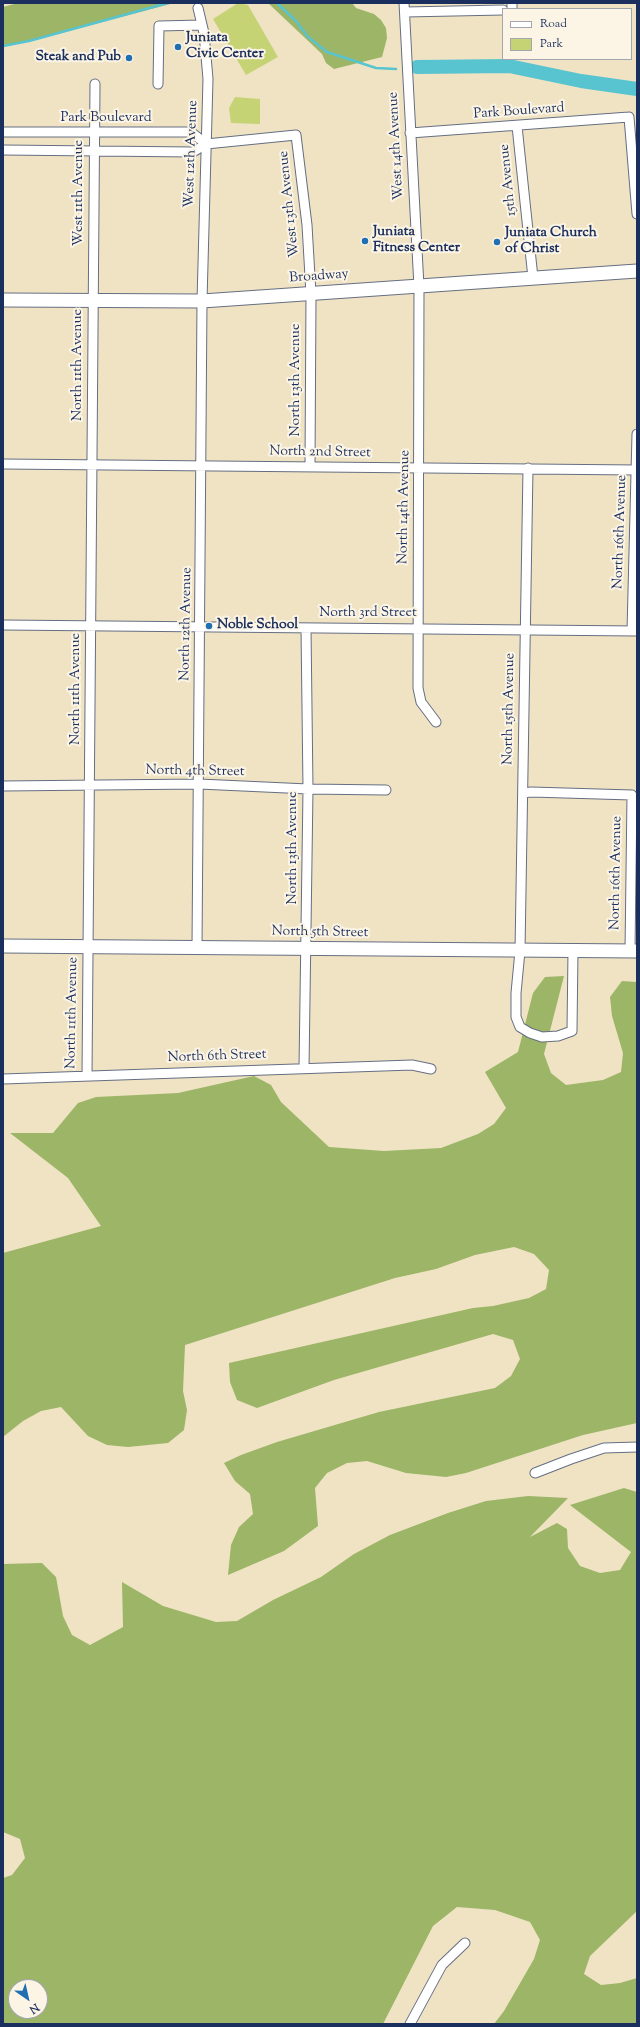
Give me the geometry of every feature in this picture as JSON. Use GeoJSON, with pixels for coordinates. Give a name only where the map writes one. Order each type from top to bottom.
{"type":"FeatureCollection","features":[{"type":"Feature","properties":{"kind":"street","name":"West 12th Avenue"},"geometry":{"type":"LineString","coordinates":[[198,8],[208,60],[202,301]]}},
{"type":"Feature","properties":{"kind":"street"},"geometry":{"type":"LineString","coordinates":[[404,8],[502,10]]}},
{"type":"Feature","properties":{"kind":"street","name":"West 14th Avenue"},"geometry":{"type":"LineString","coordinates":[[404,8],[419,287]]}},
{"type":"Feature","properties":{"kind":"street"},"geometry":{"type":"LineString","coordinates":[[158,84],[159,26],[202,25]]}},
{"type":"Feature","properties":{"kind":"street","name":"West 11th Avenue"},"geometry":{"type":"LineString","coordinates":[[93,301],[95,84]]}},
{"type":"Feature","properties":{"kind":"street"},"geometry":{"type":"LineString","coordinates":[[629,117],[637,123]]}},
{"type":"Feature","properties":{"kind":"street"},"geometry":{"type":"LineString","coordinates":[[629,117],[637,214]]}},
{"type":"Feature","properties":{"kind":"street","name":"Park Boulevard"},"geometry":{"type":"LineString","coordinates":[[410,133],[629,117]]}},
{"type":"Feature","properties":{"kind":"street","name":"15th Avenue"},"geometry":{"type":"LineString","coordinates":[[517,126],[533,278]]}},
{"type":"Feature","properties":{"kind":"street","name":"Park Boulevard"},"geometry":{"type":"LineString","coordinates":[[3,132],[191,132],[206,144]]}},
{"type":"Feature","properties":{"kind":"street","name":"West 13th Avenue"},"geometry":{"type":"LineString","coordinates":[[206,144],[296,135],[307,225],[311,294]]}},
{"type":"Feature","properties":{"kind":"street"},"geometry":{"type":"LineString","coordinates":[[3,150],[192,152],[206,144]]}},
{"type":"Feature","properties":{"kind":"street","name":"Broadway"},"geometry":{"type":"LineString","coordinates":[[3,300],[202,301],[637,271]]}},
{"type":"Feature","properties":{"kind":"street","name":"North 14th Avenue"},"geometry":{"type":"LineString","coordinates":[[419,287],[420,468],[417,628],[418,688],[421,702],[436,722]]}},
{"type":"Feature","properties":{"kind":"street","name":"North 13th Avenue"},"geometry":{"type":"LineString","coordinates":[[310,466],[311,294]]}},
{"type":"Feature","properties":{"kind":"street","name":"North 11th Avenue"},"geometry":{"type":"LineString","coordinates":[[87,1076],[93,465],[93,301]]}},
{"type":"Feature","properties":{"kind":"street","name":"North 12th Avenue"},"geometry":{"type":"LineString","coordinates":[[197,947],[201,627],[202,301]]}},
{"type":"Feature","properties":{"kind":"street","name":"North 16th Avenue"},"geometry":{"type":"LineString","coordinates":[[635,631],[637,434]]}},
{"type":"Feature","properties":{"kind":"street","name":"North 2nd Street"},"geometry":{"type":"LineString","coordinates":[[3,464],[637,470]]}},
{"type":"Feature","properties":{"kind":"street","name":"North 15th Avenue"},"geometry":{"type":"LineString","coordinates":[[528,468],[520,951],[516,993],[516,1016],[520,1027],[530,1033],[542,1037],[558,1036],[572,1031],[574,951]]}},
{"type":"Feature","properties":{"kind":"street","name":"North 3rd Street"},"geometry":{"type":"LineString","coordinates":[[3,625],[635,631]]}},
{"type":"Feature","properties":{"kind":"street","name":"North 13th Avenue"},"geometry":{"type":"LineString","coordinates":[[304,1068],[307,949],[308,790],[306,628]]}},
{"type":"Feature","properties":{"kind":"street","name":"North 4th Street"},"geometry":{"type":"LineString","coordinates":[[3,786],[199,784],[308,790],[386,790]]}},
{"type":"Feature","properties":{"kind":"street","name":"North 16th Avenue"},"geometry":{"type":"LineString","coordinates":[[523,794],[531,792],[632,795],[633,951]]}},
{"type":"Feature","properties":{"kind":"street","name":"North 5th Street"},"geometry":{"type":"LineString","coordinates":[[3,946],[633,951]]}},
{"type":"Feature","properties":{"kind":"street","name":"North 6th Street"},"geometry":{"type":"LineString","coordinates":[[3,1079],[412,1065],[431,1069]]}},
{"type":"Feature","properties":{"kind":"street"},"geometry":{"type":"LineString","coordinates":[[535,1474],[571,1459],[604,1448],[637,1447]]}},
{"type":"Feature","properties":{"kind":"street"},"geometry":{"type":"LineString","coordinates":[[410,2024],[442,1965],[464,1943]]}},
{"type":"Feature","properties":{"kind":"green space"},"geometry":{"type":"Polygon","coordinates":[[[18,3],[174,3],[3,47],[3,7],[18,3]]]}},
{"type":"Feature","properties":{"kind":"green space"},"geometry":{"type":"Polygon","coordinates":[[[238,3],[248,5],[278,57],[246,75],[213,19],[238,3]]]}},
{"type":"Feature","properties":{"kind":"green space"},"geometry":{"type":"Polygon","coordinates":[[[268,3],[352,3],[356,8],[374,14],[381,20],[386,28],[387,38],[382,57],[334,69],[326,63],[322,54],[268,3]]]}},
{"type":"Feature","properties":{"kind":"green space"},"geometry":{"type":"Polygon","coordinates":[[[235,97],[260,99],[260,124],[231,123],[229,108],[235,97]]]}},
{"type":"Feature","properties":{"kind":"green space"},"geometry":{"type":"Polygon","coordinates":[[[564,976],[544,1054],[551,1073],[566,1085],[603,1080],[621,1072],[623,1053],[612,1016],[610,997],[622,981],[637,982],[637,1423],[583,1435],[466,1473],[446,1477],[406,1473],[367,1461],[347,1463],[327,1473],[315,1488],[318,1526],[284,1551],[228,1575],[231,1545],[239,1527],[253,1514],[250,1494],[235,1481],[224,1463],[277,1442],[379,1412],[495,1388],[511,1376],[520,1359],[513,1340],[493,1334],[334,1380],[257,1408],[237,1400],[230,1382],[229,1363],[473,1308],[493,1306],[529,1298],[546,1289],[549,1270],[534,1254],[514,1247],[475,1255],[436,1269],[395,1278],[185,1345],[183,1391],[187,1410],[184,1430],[168,1443],[128,1447],[107,1445],[88,1436],[61,1407],[41,1411],[23,1421],[3,1437],[3,1253],[101,1226],[68,1178],[10,1133],[53,1133],[78,1103],[96,1097],[178,1093],[254,1076],[271,1085],[281,1102],[329,1147],[384,1151],[441,1148],[478,1134],[494,1124],[506,1108],[485,1072],[518,1052],[533,993],[545,977],[564,976]]]}},
{"type":"Feature","properties":{"kind":"green space"},"geometry":{"type":"Polygon","coordinates":[[[624,1488],[637,1492],[637,1911],[590,1956],[584,1974],[601,1985],[620,1983],[637,1978],[637,2024],[494,2024],[504,2011],[534,1959],[540,1940],[530,1922],[495,1910],[457,1907],[433,1926],[383,2024],[3,2024],[3,1878],[12,1875],[25,1858],[20,1839],[3,1832],[3,1564],[42,1563],[56,1577],[63,1616],[72,1635],[90,1645],[123,1627],[122,1582],[163,1606],[216,1622],[237,1621],[273,1600],[321,1577],[354,1554],[390,1535],[448,1513],[486,1501],[528,1496],[568,1498],[530,1537],[557,1523],[567,1529],[568,1548],[580,1566],[600,1573],[620,1570],[631,1552],[570,1505],[624,1488]]]}},
{"type":"Feature","properties":{"kind":"waterway"},"geometry":{"type":"LineString","coordinates":[[3,46],[29,41],[168,3]]}},
{"type":"Feature","properties":{"kind":"waterway"},"geometry":{"type":"LineString","coordinates":[[277,3],[296,21],[308,37],[327,52],[376,68],[396,69]]}},
{"type":"Feature","properties":{"kind":"waterway"},"geometry":{"type":"LineString","coordinates":[[417,67],[509,66],[581,81],[637,89]]}},
{"type":"Feature","properties":{"kind":"place","name":"Juniata Civic Center"},"geometry":{"type":"Point","coordinates":[178,47]}},
{"type":"Feature","properties":{"kind":"place","name":"Steak and Pub"},"geometry":{"type":"Point","coordinates":[129,58]}},
{"type":"Feature","properties":{"kind":"place","name":"Juniata Fitness Center"},"geometry":{"type":"Point","coordinates":[365,241]}},
{"type":"Feature","properties":{"kind":"place","name":"Juniata Church of Christ"},"geometry":{"type":"Point","coordinates":[497,242]}},
{"type":"Feature","properties":{"kind":"place","name":"Noble School"},"geometry":{"type":"Point","coordinates":[209,626]}}]}
